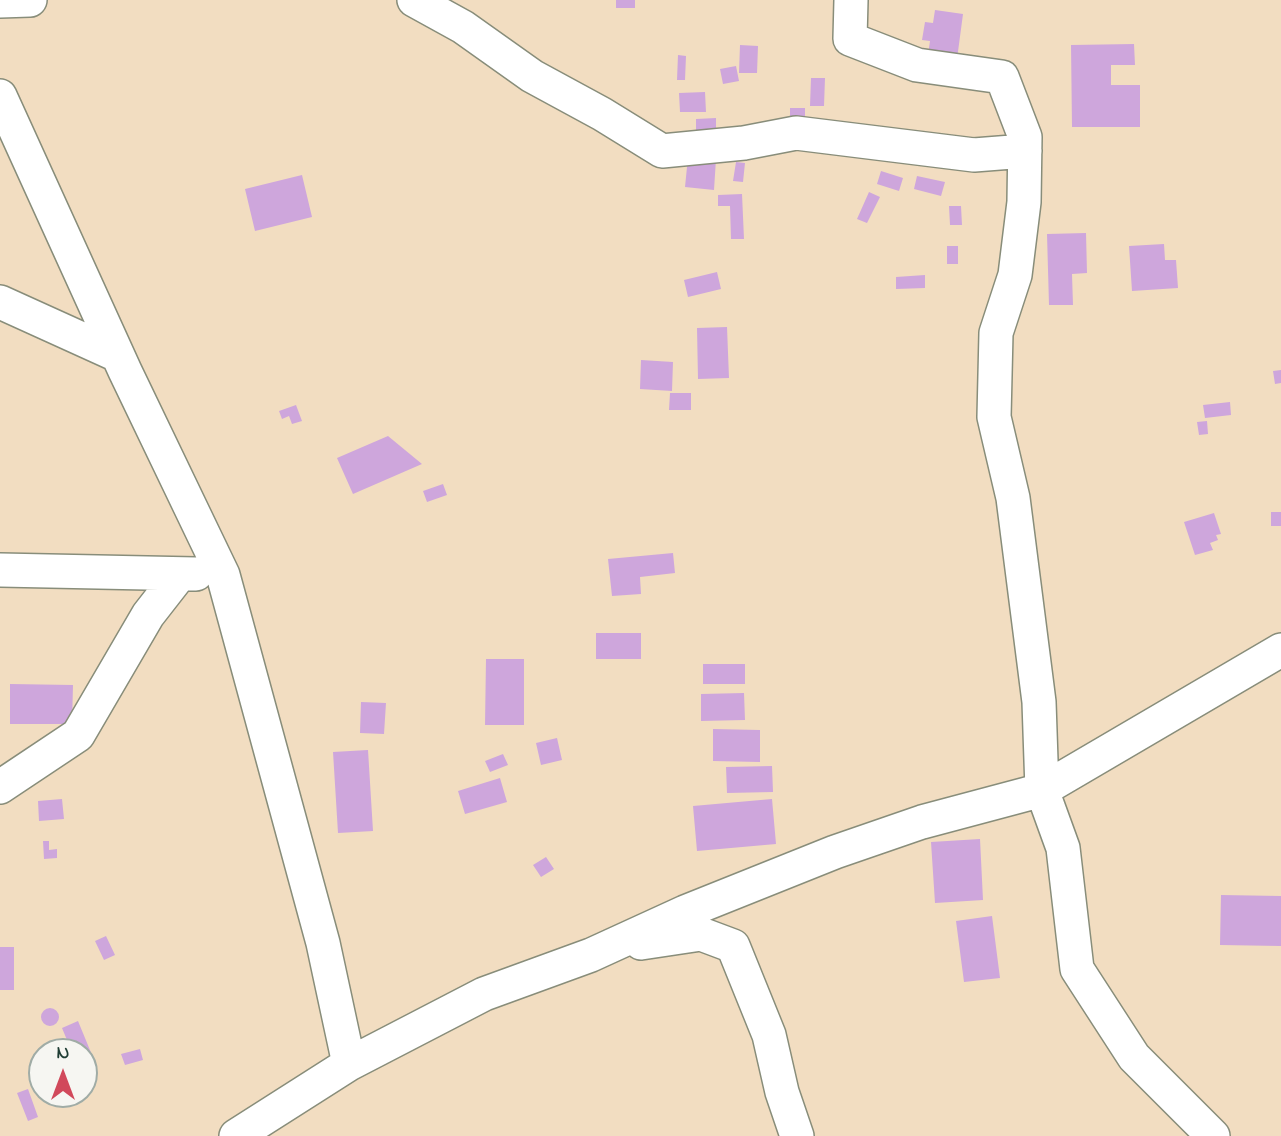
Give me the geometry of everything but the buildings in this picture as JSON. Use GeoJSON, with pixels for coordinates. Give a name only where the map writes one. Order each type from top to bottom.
{"type":"FeatureCollection","features":[{"type":"Feature","properties":{"kind":"street"},"geometry":{"type":"LineString","coordinates":[[0,1],[30,0]]}},
{"type":"Feature","properties":{"kind":"street"},"geometry":{"type":"LineString","coordinates":[[414,0],[463,27],[532,76],[662,151],[744,143],[796,133],[974,155],[1025,151]]}},
{"type":"Feature","properties":{"kind":"street"},"geometry":{"type":"LineString","coordinates":[[851,0],[850,39],[917,65],[1002,77],[1025,137],[1024,202],[1015,275],[996,333],[994,417],[1013,498],[1039,702],[1042,790],[1063,848],[1077,969],[1134,1057],[1213,1136]]}},
{"type":"Feature","properties":{"kind":"street"},"geometry":{"type":"LineString","coordinates":[[0,96],[117,355],[223,575],[323,943],[349,1064]]}},
{"type":"Feature","properties":{"kind":"street"},"geometry":{"type":"LineString","coordinates":[[0,302],[117,355]]}},
{"type":"Feature","properties":{"kind":"street"},"geometry":{"type":"LineString","coordinates":[[0,570],[223,575]]}},
{"type":"Feature","properties":{"kind":"street"},"geometry":{"type":"LineString","coordinates":[[0,787],[78,735],[148,615],[180,574]]}},
{"type":"Feature","properties":{"kind":"street"},"geometry":{"type":"LineString","coordinates":[[236,1136],[349,1064],[484,994],[609,946],[685,912],[835,852],[922,822],[1042,790],[1281,650]]}},
{"type":"Feature","properties":{"kind":"street"},"geometry":{"type":"LineString","coordinates":[[609,946],[701,934],[733,946],[769,1034],[782,1092],[797,1136]]}}]}
